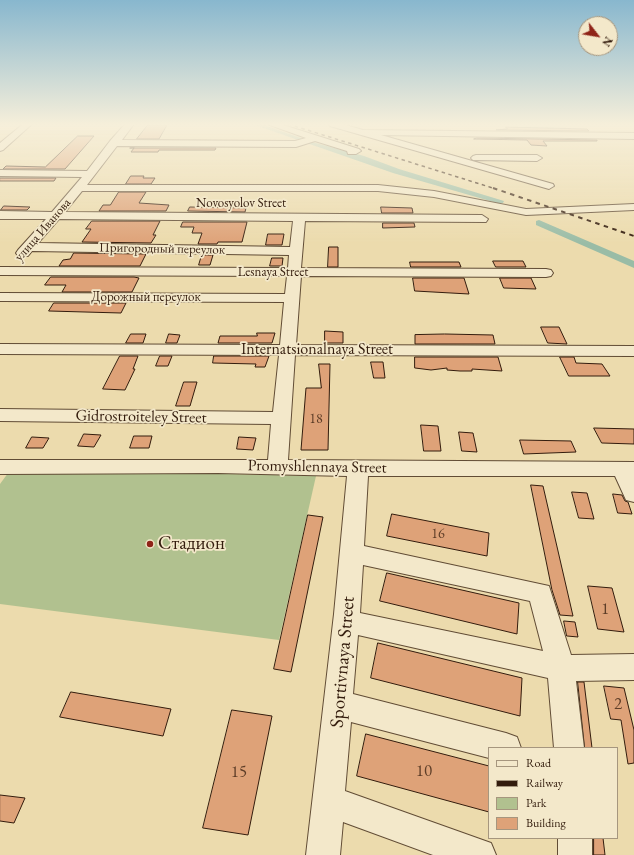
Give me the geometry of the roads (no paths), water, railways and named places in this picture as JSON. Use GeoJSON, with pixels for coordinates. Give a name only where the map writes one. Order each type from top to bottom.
{"type":"FeatureCollection","features":[{"type":"Feature","properties":{"kind":"street","name":"улица Иванова"},"geometry":{"type":"LineString","coordinates":[[2,274],[28,248],[97,164]]}},
{"type":"Feature","properties":{"kind":"street"},"geometry":{"type":"LineString","coordinates":[[476,164],[549,186]]}},
{"type":"Feature","properties":{"kind":"street"},"geometry":{"type":"LineString","coordinates":[[0,173],[90,174]]}},
{"type":"Feature","properties":{"kind":"street"},"geometry":{"type":"LineString","coordinates":[[77,190],[419,192],[526,212],[634,207]]}},
{"type":"Feature","properties":{"kind":"street","name":"Novosyolov Street"},"geometry":{"type":"LineString","coordinates":[[0,215],[482,219]]}},
{"type":"Feature","properties":{"kind":"street"},"geometry":{"type":"LineString","coordinates":[[277,467],[299,217]]}},
{"type":"Feature","properties":{"kind":"street","name":"Пригородный переулок"},"geometry":{"type":"LineString","coordinates":[[28,248],[296,251]]}},
{"type":"Feature","properties":{"kind":"street","name":"Lesnaya Street"},"geometry":{"type":"LineString","coordinates":[[2,274],[294,272],[546,273]]}},
{"type":"Feature","properties":{"kind":"street","name":"Дорожный переулок"},"geometry":{"type":"LineString","coordinates":[[0,297],[292,298]]}},
{"type":"Feature","properties":{"kind":"street","name":"Internatsionalnaya Street"},"geometry":{"type":"LineString","coordinates":[[0,349],[634,351]]}},
{"type":"Feature","properties":{"kind":"street","name":"Gidrostroiteley Street"},"geometry":{"type":"LineString","coordinates":[[0,415],[281,418]]}},
{"type":"Feature","properties":{"kind":"street","name":"Promyshlennaya Street"},"geometry":{"type":"LineString","coordinates":[[0,467],[628,469]]}},
{"type":"Feature","properties":{"kind":"street","name":"Sportivnaya Street"},"geometry":{"type":"LineString","coordinates":[[323,855],[340,705],[353,553],[358,469]]}},
{"type":"Feature","properties":{"kind":"street"},"geometry":{"type":"LineString","coordinates":[[628,469],[634,494]]}},
{"type":"Feature","properties":{"kind":"street"},"geometry":{"type":"LineString","coordinates":[[353,553],[540,593],[562,668],[569,747]]}},
{"type":"Feature","properties":{"kind":"street"},"geometry":{"type":"LineString","coordinates":[[346,621],[562,668],[634,667]]}},
{"type":"Feature","properties":{"kind":"street"},"geometry":{"type":"LineString","coordinates":[[340,705],[502,747]]}},
{"type":"Feature","properties":{"kind":"street"},"geometry":{"type":"LineString","coordinates":[[328,801],[479,855]]}},
{"type":"Feature","properties":{"kind":"street"},"geometry":{"type":"LineString","coordinates":[[575,839],[576,855]]}},
{"type":"Feature","properties":{"kind":"waterway"},"geometry":{"type":"LineString","coordinates":[[377,164],[396,171],[500,201]]}},
{"type":"Feature","properties":{"kind":"waterway"},"geometry":{"type":"LineString","coordinates":[[539,223],[634,265]]}},
{"type":"Feature","properties":{"kind":"railway"},"geometry":{"type":"LineString","coordinates":[[416,164],[495,189]]}},
{"type":"Feature","properties":{"kind":"railway"},"geometry":{"type":"LineString","coordinates":[[495,189],[634,236]]}},
{"type":"Feature","properties":{"kind":"place","name":"Стадион"},"geometry":{"type":"Point","coordinates":[150,544]}}]}
